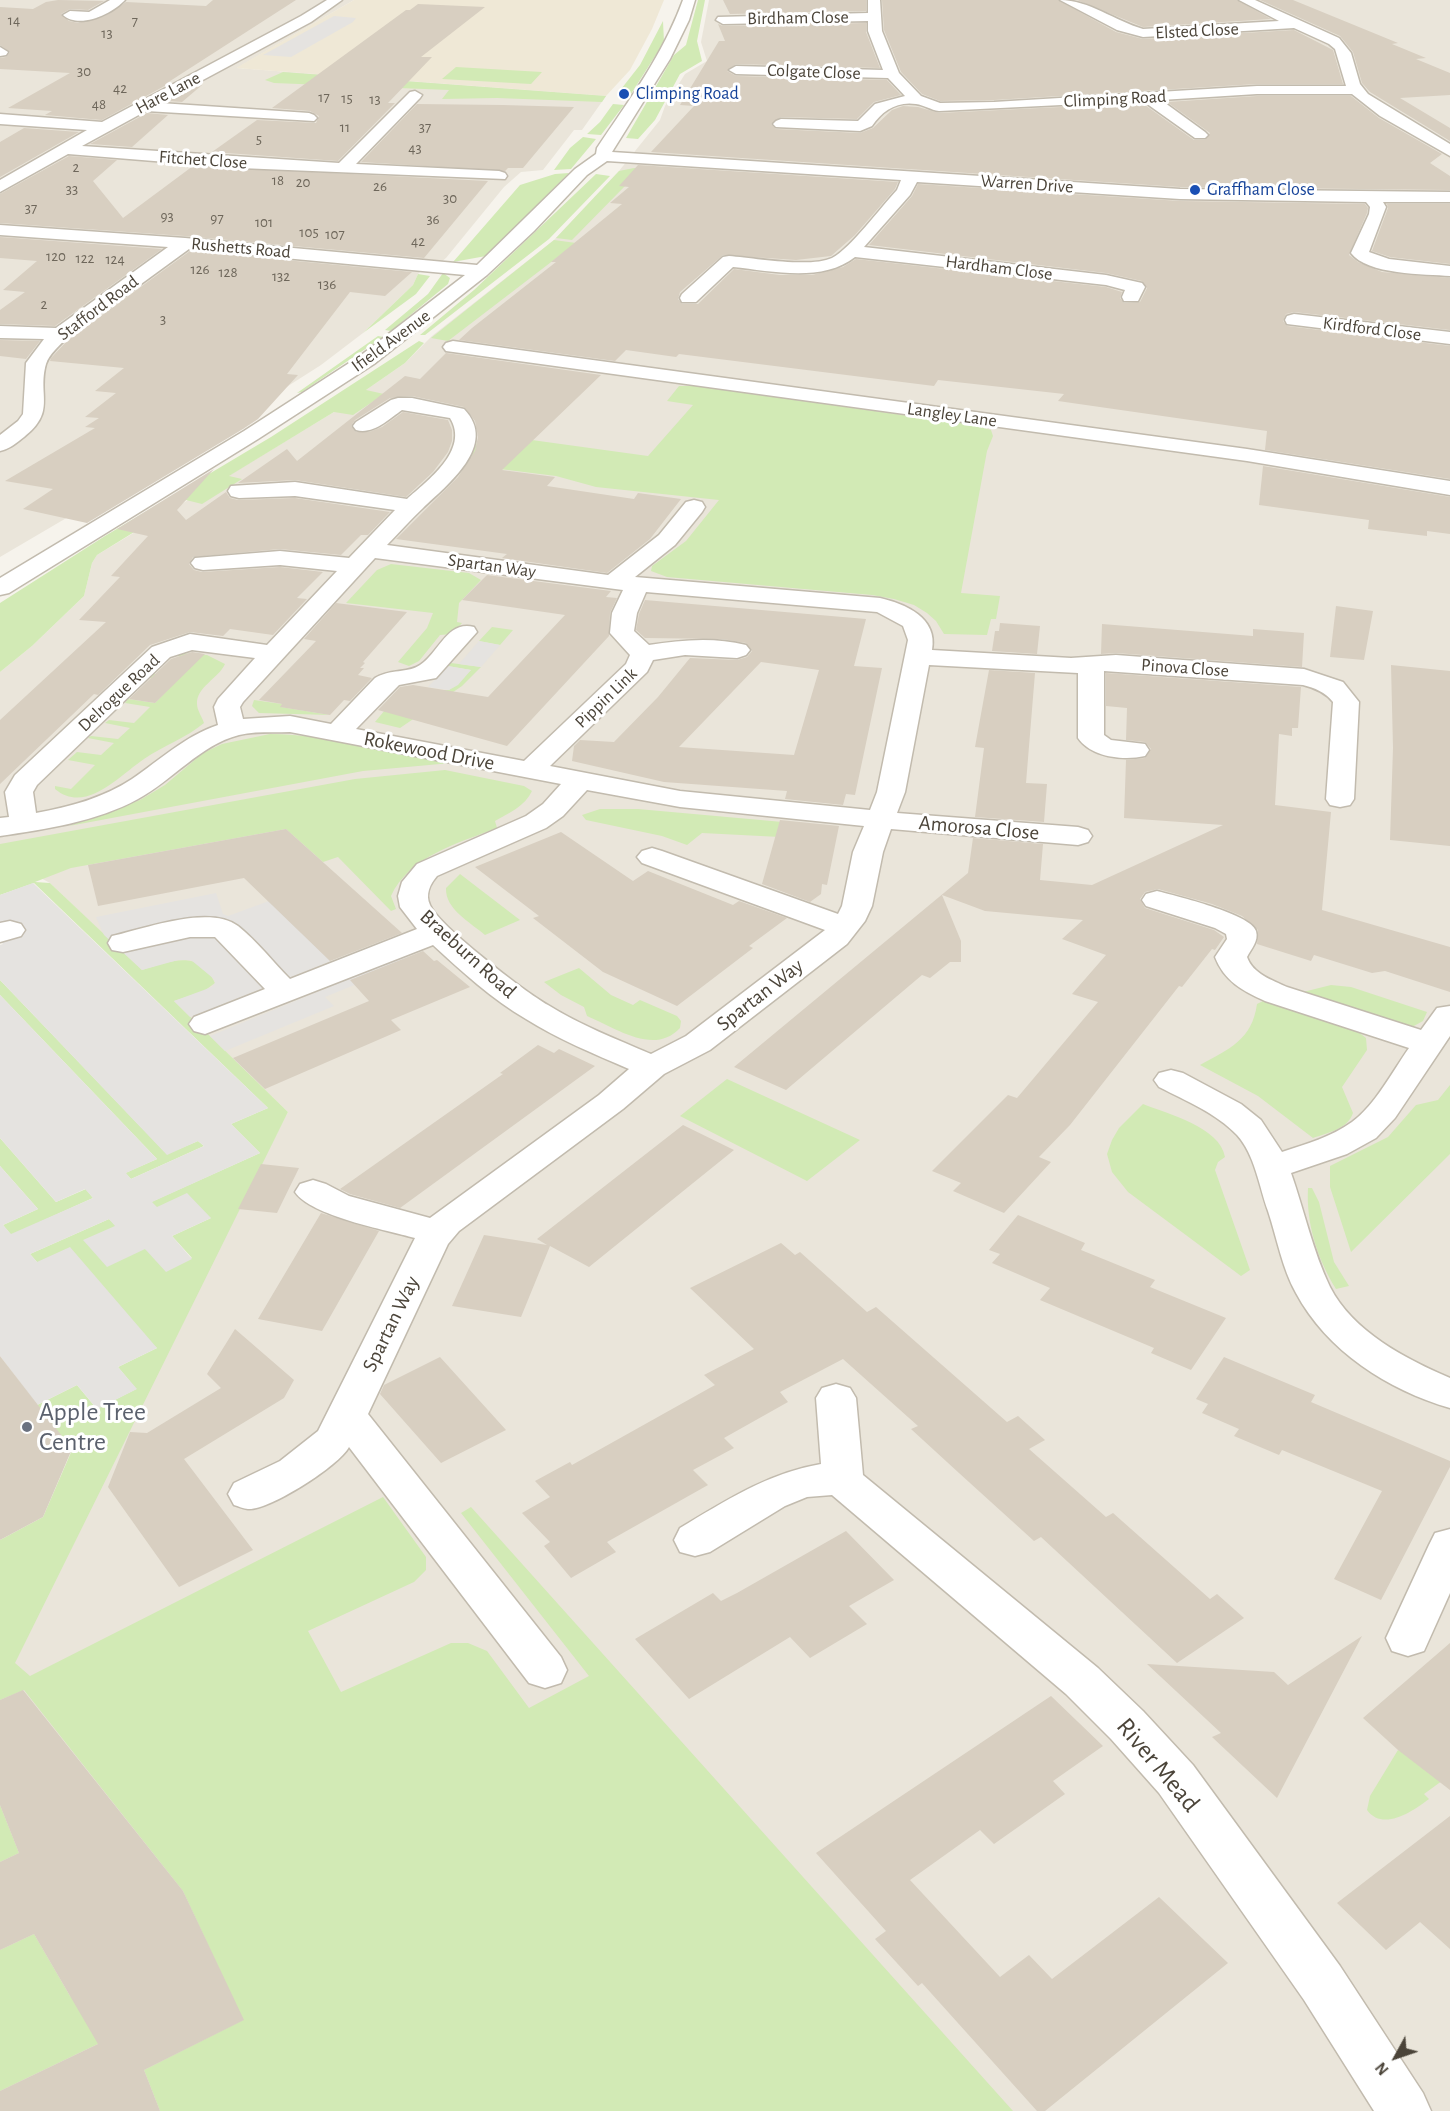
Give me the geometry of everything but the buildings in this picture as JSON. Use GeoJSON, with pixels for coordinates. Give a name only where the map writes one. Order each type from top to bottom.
{"type":"FeatureCollection","features":[{"type":"Feature","properties":{"kind":"street"},"geometry":{"type":"LineString","coordinates":[[70,15],[91,16],[119,0]]}},
{"type":"Feature","properties":{"kind":"street","name":"Hare Lane"},"geometry":{"type":"LineString","coordinates":[[0,187],[103,127],[240,55],[336,0]]}},
{"type":"Feature","properties":{"kind":"street","name":"Ifield Avenue"},"geometry":{"type":"LineString","coordinates":[[0,588],[327,387],[401,336],[481,271],[581,172],[604,156],[605,148],[672,45],[689,0]]}},
{"type":"Feature","properties":{"kind":"street"},"geometry":{"type":"LineString","coordinates":[[781,124],[860,126],[867,123],[868,116],[876,108],[915,99],[892,74],[879,45],[874,17],[874,0]]}},
{"type":"Feature","properties":{"kind":"street","name":"Elsted Close"},"geometry":{"type":"LineString","coordinates":[[1066,0],[1122,27],[1143,33],[1299,24]]}},
{"type":"Feature","properties":{"kind":"street"},"geometry":{"type":"LineString","coordinates":[[1245,0],[1322,34],[1341,47],[1349,60],[1351,78],[1356,90],[1370,102],[1450,151]]}},
{"type":"Feature","properties":{"kind":"street","name":"Birdham Close"},"geometry":{"type":"LineString","coordinates":[[723,20],[874,17]]}},
{"type":"Feature","properties":{"kind":"street"},"geometry":{"type":"LineString","coordinates":[[306,19],[330,21]]}},
{"type":"Feature","properties":{"kind":"street"},"geometry":{"type":"LineString","coordinates":[[240,55],[266,57]]}},
{"type":"Feature","properties":{"kind":"street","name":"Colgate Close"},"geometry":{"type":"LineString","coordinates":[[736,69],[892,74]]}},
{"type":"Feature","properties":{"kind":"street","name":"Climping Road"},"geometry":{"type":"LineString","coordinates":[[915,99],[928,105],[960,108],[1276,90],[1356,90]]}},
{"type":"Feature","properties":{"kind":"street"},"geometry":{"type":"LineString","coordinates":[[343,168],[415,95]]}},
{"type":"Feature","properties":{"kind":"street"},"geometry":{"type":"LineString","coordinates":[[1148,97],[1200,135]]}},
{"type":"Feature","properties":{"kind":"street"},"geometry":{"type":"LineString","coordinates":[[143,106],[309,118]]}},
{"type":"Feature","properties":{"kind":"street"},"geometry":{"type":"LineString","coordinates":[[0,118],[103,127]]}},
{"type":"Feature","properties":{"kind":"street"},"geometry":{"type":"LineString","coordinates":[[1430,139],[1450,137]]}},
{"type":"Feature","properties":{"kind":"street","name":"Fitchet Close"},"geometry":{"type":"LineString","coordinates":[[64,149],[191,160],[499,176]]}},
{"type":"Feature","properties":{"kind":"street","name":"Warren Drive"},"geometry":{"type":"LineString","coordinates":[[604,156],[1180,194],[1372,198],[1450,197]]}},
{"type":"Feature","properties":{"kind":"street"},"geometry":{"type":"LineString","coordinates":[[689,298],[729,261],[813,268],[836,263],[850,251],[904,192],[912,177]]}},
{"type":"Feature","properties":{"kind":"street"},"geometry":{"type":"LineString","coordinates":[[1372,198],[1378,207],[1360,254],[1363,257],[1386,263],[1450,271]]}},
{"type":"Feature","properties":{"kind":"street","name":"Rushetts Road"},"geometry":{"type":"LineString","coordinates":[[0,230],[185,243],[481,271]]}},
{"type":"Feature","properties":{"kind":"street","name":"Stafford Road"},"geometry":{"type":"LineString","coordinates":[[0,445],[26,426],[33,414],[36,363],[44,351],[60,334],[185,243]]}},
{"type":"Feature","properties":{"kind":"street","name":"Hardham Close"},"geometry":{"type":"LineString","coordinates":[[850,251],[1106,280],[1136,287],[1131,297]]}},
{"type":"Feature","properties":{"kind":"street","name":"Kirdford Close"},"geometry":{"type":"LineString","coordinates":[[1294,320],[1450,338]]}},
{"type":"Feature","properties":{"kind":"street"},"geometry":{"type":"LineString","coordinates":[[0,332],[60,334]]}},
{"type":"Feature","properties":{"kind":"street","name":"Langley Lane"},"geometry":{"type":"LineString","coordinates":[[453,347],[1247,455],[1450,488]]}},
{"type":"Feature","properties":{"kind":"street"},"geometry":{"type":"LineString","coordinates":[[232,729],[227,707],[231,699],[412,506],[444,477],[458,459],[465,427],[461,416],[449,410],[412,404],[398,404],[363,426]]}},
{"type":"Feature","properties":{"kind":"street"},"geometry":{"type":"LineString","coordinates":[[238,490],[304,490],[412,506]]}},
{"type":"Feature","properties":{"kind":"street"},"geometry":{"type":"LineString","coordinates":[[626,583],[667,540],[694,507]]}},
{"type":"Feature","properties":{"kind":"street","name":"Spartan Way"},"geometry":{"type":"LineString","coordinates":[[203,563],[280,558],[364,558],[880,605],[900,611],[911,619],[919,628],[921,640],[891,792],[868,852],[857,906],[845,927],[836,937],[698,1043],[652,1067],[610,1102],[463,1209],[438,1232],[432,1239],[347,1416],[332,1442],[294,1472],[249,1494]]}},
{"type":"Feature","properties":{"kind":"street","name":"Pippin Link"},"geometry":{"type":"LineString","coordinates":[[529,771],[638,667],[643,654],[622,633],[626,583]]}},
{"type":"Feature","properties":{"kind":"street"},"geometry":{"type":"LineString","coordinates":[[337,733],[384,683],[392,678],[427,673],[465,632]]}},
{"type":"Feature","properties":{"kind":"street","name":"Delrogue Road"},"geometry":{"type":"LineString","coordinates":[[12,826],[19,792],[25,782],[161,652],[190,642],[273,653]]}},
{"type":"Feature","properties":{"kind":"street"},"geometry":{"type":"LineString","coordinates":[[643,654],[685,647],[737,650]]}},
{"type":"Feature","properties":{"kind":"street","name":"Pinova Close"},"geometry":{"type":"LineString","coordinates":[[917,657],[1071,666],[1116,663],[1304,677],[1333,687],[1346,702],[1340,799]]}},
{"type":"Feature","properties":{"kind":"street"},"geometry":{"type":"LineString","coordinates":[[1091,665],[1091,738],[1104,747],[1135,750]]}},
{"type":"Feature","properties":{"kind":"street","name":"Rokewood Drive"},"geometry":{"type":"LineString","coordinates":[[12,826],[78,812],[129,793],[205,740],[232,729],[290,724],[680,800],[841,814],[880,820]]}},
{"type":"Feature","properties":{"kind":"street","name":"Braeburn Road"},"geometry":{"type":"LineString","coordinates":[[579,782],[553,810],[536,822],[427,870],[416,881],[413,893],[415,907],[437,932],[533,1011],[652,1067]]}},
{"type":"Feature","properties":{"kind":"street","name":"Amorosa Close"},"geometry":{"type":"LineString","coordinates":[[880,820],[1078,836]]}},
{"type":"Feature","properties":{"kind":"street"},"geometry":{"type":"LineString","coordinates":[[652,857],[845,927]]}},
{"type":"Feature","properties":{"kind":"street"},"geometry":{"type":"LineString","coordinates":[[1156,900],[1226,922],[1241,930],[1242,939],[1231,957],[1233,965],[1256,984],[1276,993],[1428,1043]]}},
{"type":"Feature","properties":{"kind":"street"},"geometry":{"type":"LineString","coordinates":[[123,943],[195,927],[217,927],[226,931],[285,992]]}},
{"type":"Feature","properties":{"kind":"street"},"geometry":{"type":"LineString","coordinates":[[205,1024],[437,932]]}},
{"type":"Feature","properties":{"kind":"street"},"geometry":{"type":"LineString","coordinates":[[1271,1168],[1335,1146],[1364,1130],[1383,1111],[1448,1015]]}},
{"type":"Feature","properties":{"kind":"street"},"geometry":{"type":"LineString","coordinates":[[1171,1080],[1231,1114],[1257,1138],[1271,1168],[1314,1292],[1338,1323],[1366,1351],[1415,1380],[1450,1394]]}},
{"type":"Feature","properties":{"kind":"street"},"geometry":{"type":"LineString","coordinates":[[313,1192],[344,1207],[438,1232]]}},
{"type":"Feature","properties":{"kind":"street"},"geometry":{"type":"LineString","coordinates":[[695,1540],[746,1509],[787,1489],[821,1479],[843,1480],[836,1398]]}},
{"type":"Feature","properties":{"kind":"street"},"geometry":{"type":"LineString","coordinates":[[347,1416],[545,1670]]}},
{"type":"Feature","properties":{"kind":"street","name":"River Mead"},"geometry":{"type":"LineString","coordinates":[[843,1480],[1082,1681],[1176,1779],[1322,1983],[1404,2111]]}},
{"type":"Feature","properties":{"kind":"street"},"geometry":{"type":"LineString","coordinates":[[1408,1638],[1450,1545]]}},
{"type":"Feature","properties":{"kind":"shaded area"},"geometry":{"type":"Polygon","coordinates":[[[0,0],[354,0],[237,68],[606,96],[582,130],[574,130],[543,170],[521,172],[504,187],[446,258],[440,263],[423,269],[413,285],[363,333],[321,365],[252,409],[0,557],[0,0]]]}},
{"type":"Feature","properties":{"kind":"shaded area"},"geometry":{"type":"Polygon","coordinates":[[[354,0],[664,0],[652,29],[630,70],[606,96],[236,68],[354,0]]]}},
{"type":"Feature","properties":{"kind":"shaded area"},"geometry":{"type":"Polygon","coordinates":[[[709,0],[1450,0],[1450,2111],[0,2111],[0,1670],[288,1112],[50,883],[0,856],[0,672],[32,646],[84,596],[92,563],[97,555],[334,412],[405,363],[432,336],[554,240],[619,171],[660,120],[665,106],[685,74],[707,61],[701,42],[709,0]]]}},
{"type":"Feature","properties":{"kind":"shaded area"},"geometry":{"type":"Polygon","coordinates":[[[334,16],[356,18],[353,22],[291,57],[263,55],[334,16]]]}},
{"type":"Feature","properties":{"kind":"shaded area"},"geometry":{"type":"Polygon","coordinates":[[[479,641],[500,645],[481,667],[459,664],[479,641]]]}},
{"type":"Feature","properties":{"kind":"shaded area"},"geometry":{"type":"Polygon","coordinates":[[[448,666],[471,670],[458,685],[449,690],[428,687],[448,666]]]}},
{"type":"Feature","properties":{"kind":"shaded area"},"geometry":{"type":"Polygon","coordinates":[[[33,883],[268,1108],[231,1124],[260,1153],[152,1202],[157,1207],[187,1193],[211,1218],[172,1236],[192,1259],[166,1272],[145,1249],[107,1267],[83,1240],[115,1226],[109,1219],[30,1254],[37,1262],[70,1247],[157,1348],[118,1367],[137,1389],[97,1409],[77,1385],[37,1405],[0,1356],[0,1166],[38,1209],[3,1225],[11,1234],[93,1198],[85,1189],[56,1202],[0,1138],[0,995],[157,1159],[126,1173],[131,1179],[204,1146],[198,1141],[167,1155],[0,980],[0,945],[3,944],[0,941],[0,895],[33,883]]]}},
{"type":"Feature","properties":{"kind":"shaded area"},"geometry":{"type":"Polygon","coordinates":[[[216,893],[223,914],[228,916],[269,901],[331,961],[190,1017],[174,1001],[212,987],[215,983],[214,979],[191,960],[178,960],[142,970],[104,935],[96,917],[216,893]]]}},
{"type":"Feature","properties":{"kind":"shaded area"},"geometry":{"type":"Polygon","coordinates":[[[410,954],[406,964],[325,997],[334,1006],[225,1051],[210,1036],[410,954]]]}},
{"type":"Feature","properties":{"kind":"green space"},"geometry":{"type":"Polygon","coordinates":[[[698,0],[705,0],[697,41],[702,61],[680,74],[655,120],[638,139],[626,138],[674,55],[686,45],[698,0]]]}},
{"type":"Feature","properties":{"kind":"green space"},"geometry":{"type":"Polygon","coordinates":[[[663,21],[664,42],[631,94],[618,93],[640,65],[663,21]]]}},
{"type":"Feature","properties":{"kind":"green space"},"geometry":{"type":"Polygon","coordinates":[[[456,67],[542,72],[531,84],[442,79],[456,67]]]}},
{"type":"Feature","properties":{"kind":"green space"},"geometry":{"type":"Polygon","coordinates":[[[283,72],[606,96],[602,102],[497,98],[442,99],[449,90],[274,83],[265,80],[283,72]]]}},
{"type":"Feature","properties":{"kind":"green space"},"geometry":{"type":"Polygon","coordinates":[[[613,104],[624,105],[601,135],[587,134],[600,122],[613,104]]]}},
{"type":"Feature","properties":{"kind":"green space"},"geometry":{"type":"Polygon","coordinates":[[[583,137],[596,139],[571,169],[554,170],[570,148],[583,137]]]}},
{"type":"Feature","properties":{"kind":"green space"},"geometry":{"type":"Polygon","coordinates":[[[634,168],[647,169],[624,187],[572,240],[556,238],[619,171],[634,168]]]}},
{"type":"Feature","properties":{"kind":"green space"},"geometry":{"type":"Polygon","coordinates":[[[569,173],[486,256],[453,262],[520,185],[555,174],[569,173]]]}},
{"type":"Feature","properties":{"kind":"green space"},"geometry":{"type":"Polygon","coordinates":[[[596,174],[610,176],[549,239],[425,335],[420,335],[474,290],[596,174]]]}},
{"type":"Feature","properties":{"kind":"green space"},"geometry":{"type":"Polygon","coordinates":[[[554,240],[576,243],[448,341],[431,338],[554,240]]]}},
{"type":"Feature","properties":{"kind":"green space"},"geometry":{"type":"Polygon","coordinates":[[[443,273],[450,278],[448,284],[391,331],[385,330],[428,294],[443,273]]]}},
{"type":"Feature","properties":{"kind":"green space"},"geometry":{"type":"Polygon","coordinates":[[[418,274],[430,276],[416,294],[363,333],[413,285],[418,274]]]}},
{"type":"Feature","properties":{"kind":"green space"},"geometry":{"type":"Polygon","coordinates":[[[378,336],[383,337],[302,392],[297,393],[378,336]]]}},
{"type":"Feature","properties":{"kind":"green space"},"geometry":{"type":"Polygon","coordinates":[[[419,341],[424,343],[405,363],[366,390],[384,394],[353,415],[334,412],[229,476],[242,479],[202,504],[186,500],[97,555],[92,563],[84,596],[32,646],[0,672],[0,603],[105,536],[271,437],[419,341]]]}},
{"type":"Feature","properties":{"kind":"green space"},"geometry":{"type":"Polygon","coordinates":[[[679,386],[696,386],[974,425],[991,430],[993,436],[987,451],[961,593],[1000,596],[996,619],[991,619],[987,635],[944,634],[936,621],[927,613],[914,605],[894,599],[872,595],[667,577],[651,571],[652,566],[686,541],[719,500],[596,487],[556,476],[468,465],[481,433],[648,456],[693,405],[667,401],[679,386]]]}},
{"type":"Feature","properties":{"kind":"green space"},"geometry":{"type":"Polygon","coordinates":[[[391,564],[469,573],[481,580],[459,603],[457,622],[462,623],[452,634],[440,635],[419,661],[409,666],[398,662],[427,628],[433,613],[346,603],[377,570],[391,564]]]}},
{"type":"Feature","properties":{"kind":"green space"},"geometry":{"type":"Polygon","coordinates":[[[492,627],[513,630],[500,645],[479,641],[492,627]]]}},
{"type":"Feature","properties":{"kind":"green space"},"geometry":{"type":"Polygon","coordinates":[[[179,653],[207,655],[225,664],[198,698],[198,709],[204,723],[151,754],[102,790],[79,798],[67,796],[55,789],[55,786],[71,789],[95,765],[68,760],[77,752],[101,755],[114,743],[88,738],[91,736],[118,739],[130,728],[105,723],[109,720],[134,723],[150,707],[125,703],[128,699],[155,703],[176,681],[150,678],[154,674],[179,677],[196,658],[176,656],[179,653]]]}},
{"type":"Feature","properties":{"kind":"green space"},"geometry":{"type":"Polygon","coordinates":[[[451,663],[481,667],[462,686],[400,728],[375,722],[395,698],[432,702],[443,690],[449,690],[471,670],[448,666],[451,663]]]}},
{"type":"Feature","properties":{"kind":"green space"},"geometry":{"type":"Polygon","coordinates":[[[254,700],[330,715],[259,713],[252,706],[254,700]]]}},
{"type":"Feature","properties":{"kind":"green space"},"geometry":{"type":"Polygon","coordinates":[[[270,734],[338,740],[451,763],[363,771],[69,826],[140,800],[165,785],[203,753],[222,744],[270,734]]]}},
{"type":"Feature","properties":{"kind":"green space"},"geometry":{"type":"Polygon","coordinates":[[[445,770],[524,786],[532,791],[521,805],[495,821],[497,828],[436,853],[410,871],[399,882],[391,896],[396,909],[391,911],[338,857],[323,862],[286,829],[71,868],[35,882],[50,883],[142,970],[183,960],[192,961],[208,972],[215,983],[204,991],[174,1001],[288,1112],[15,1663],[30,1676],[383,1497],[426,1557],[426,1570],[414,1582],[308,1631],[341,1692],[451,1643],[468,1643],[487,1651],[529,1708],[589,1676],[461,1513],[471,1507],[1013,2111],[160,2111],[144,2070],[243,2020],[183,1891],[24,1690],[0,1700],[0,1540],[43,1517],[72,1450],[37,1405],[77,1385],[97,1409],[136,1389],[118,1367],[157,1348],[37,1262],[30,1254],[109,1219],[145,1249],[192,1258],[172,1236],[211,1218],[156,1207],[151,1202],[260,1153],[231,1124],[268,1108],[34,883],[0,895],[0,844],[355,779],[445,770]]]}},
{"type":"Feature","properties":{"kind":"green space"},"geometry":{"type":"Polygon","coordinates":[[[600,809],[638,809],[805,824],[780,837],[702,833],[687,845],[662,836],[586,820],[582,815],[600,809]]]}},
{"type":"Feature","properties":{"kind":"green space"},"geometry":{"type":"Polygon","coordinates":[[[460,874],[520,920],[485,935],[454,909],[447,896],[446,888],[460,874]]]}},
{"type":"Feature","properties":{"kind":"green space"},"geometry":{"type":"Polygon","coordinates":[[[579,968],[611,995],[633,1005],[640,1000],[677,1016],[681,1021],[680,1028],[670,1036],[659,1040],[635,1037],[587,1016],[584,1007],[561,995],[544,982],[579,968]]]}},
{"type":"Feature","properties":{"kind":"green space"},"geometry":{"type":"Polygon","coordinates":[[[0,980],[167,1154],[198,1141],[204,1146],[131,1179],[125,1173],[157,1159],[0,995],[0,980]]]}},
{"type":"Feature","properties":{"kind":"green space"},"geometry":{"type":"Polygon","coordinates":[[[1331,985],[1351,987],[1427,1012],[1423,1021],[1412,1027],[1295,994],[1331,985]]]}},
{"type":"Feature","properties":{"kind":"green space"},"geometry":{"type":"Polygon","coordinates":[[[1265,1000],[1357,1031],[1366,1038],[1367,1050],[1342,1087],[1353,1113],[1342,1127],[1313,1138],[1258,1096],[1200,1065],[1238,1042],[1250,1026],[1257,1004],[1265,1000]]]}},
{"type":"Feature","properties":{"kind":"green space"},"geometry":{"type":"Polygon","coordinates":[[[727,1079],[860,1140],[807,1181],[680,1116],[727,1079]]]}},
{"type":"Feature","properties":{"kind":"green space"},"geometry":{"type":"Polygon","coordinates":[[[1450,1085],[1450,1154],[1351,1252],[1330,1187],[1330,1166],[1388,1137],[1416,1105],[1438,1100],[1450,1085]]]}},
{"type":"Feature","properties":{"kind":"green space"},"geometry":{"type":"Polygon","coordinates":[[[1143,1104],[1192,1123],[1214,1137],[1221,1147],[1225,1157],[1218,1162],[1215,1170],[1250,1270],[1241,1276],[1128,1192],[1112,1172],[1107,1154],[1112,1140],[1119,1128],[1143,1104]]]}},
{"type":"Feature","properties":{"kind":"green space"},"geometry":{"type":"Polygon","coordinates":[[[0,1138],[56,1202],[86,1189],[93,1198],[11,1235],[3,1225],[38,1209],[0,1166],[0,1138]]]}},
{"type":"Feature","properties":{"kind":"green space"},"geometry":{"type":"Polygon","coordinates":[[[1308,1188],[1312,1188],[1319,1202],[1334,1262],[1349,1286],[1336,1289],[1323,1265],[1311,1227],[1308,1188]]]}},
{"type":"Feature","properties":{"kind":"green space"},"geometry":{"type":"Polygon","coordinates":[[[1398,1750],[1450,1775],[1424,1794],[1429,1799],[1415,1809],[1398,1817],[1381,1819],[1367,1810],[1370,1796],[1398,1750]]]}},
{"type":"Feature","properties":{"kind":"green space"},"geometry":{"type":"Polygon","coordinates":[[[0,1805],[19,1853],[0,1862],[0,1805]]]}},
{"type":"Feature","properties":{"kind":"green space"},"geometry":{"type":"Polygon","coordinates":[[[34,1934],[70,1996],[129,2029],[0,2091],[0,1950],[34,1934]]]}},
{"type":"Feature","properties":{"kind":"place","name":"Climping Road"},"geometry":{"type":"Point","coordinates":[624,94]}},
{"type":"Feature","properties":{"kind":"place","name":"Graffham Close"},"geometry":{"type":"Point","coordinates":[1195,190]}},
{"type":"Feature","properties":{"kind":"place","name":"Apple Tree Centre"},"geometry":{"type":"Point","coordinates":[27,1427]}}]}
